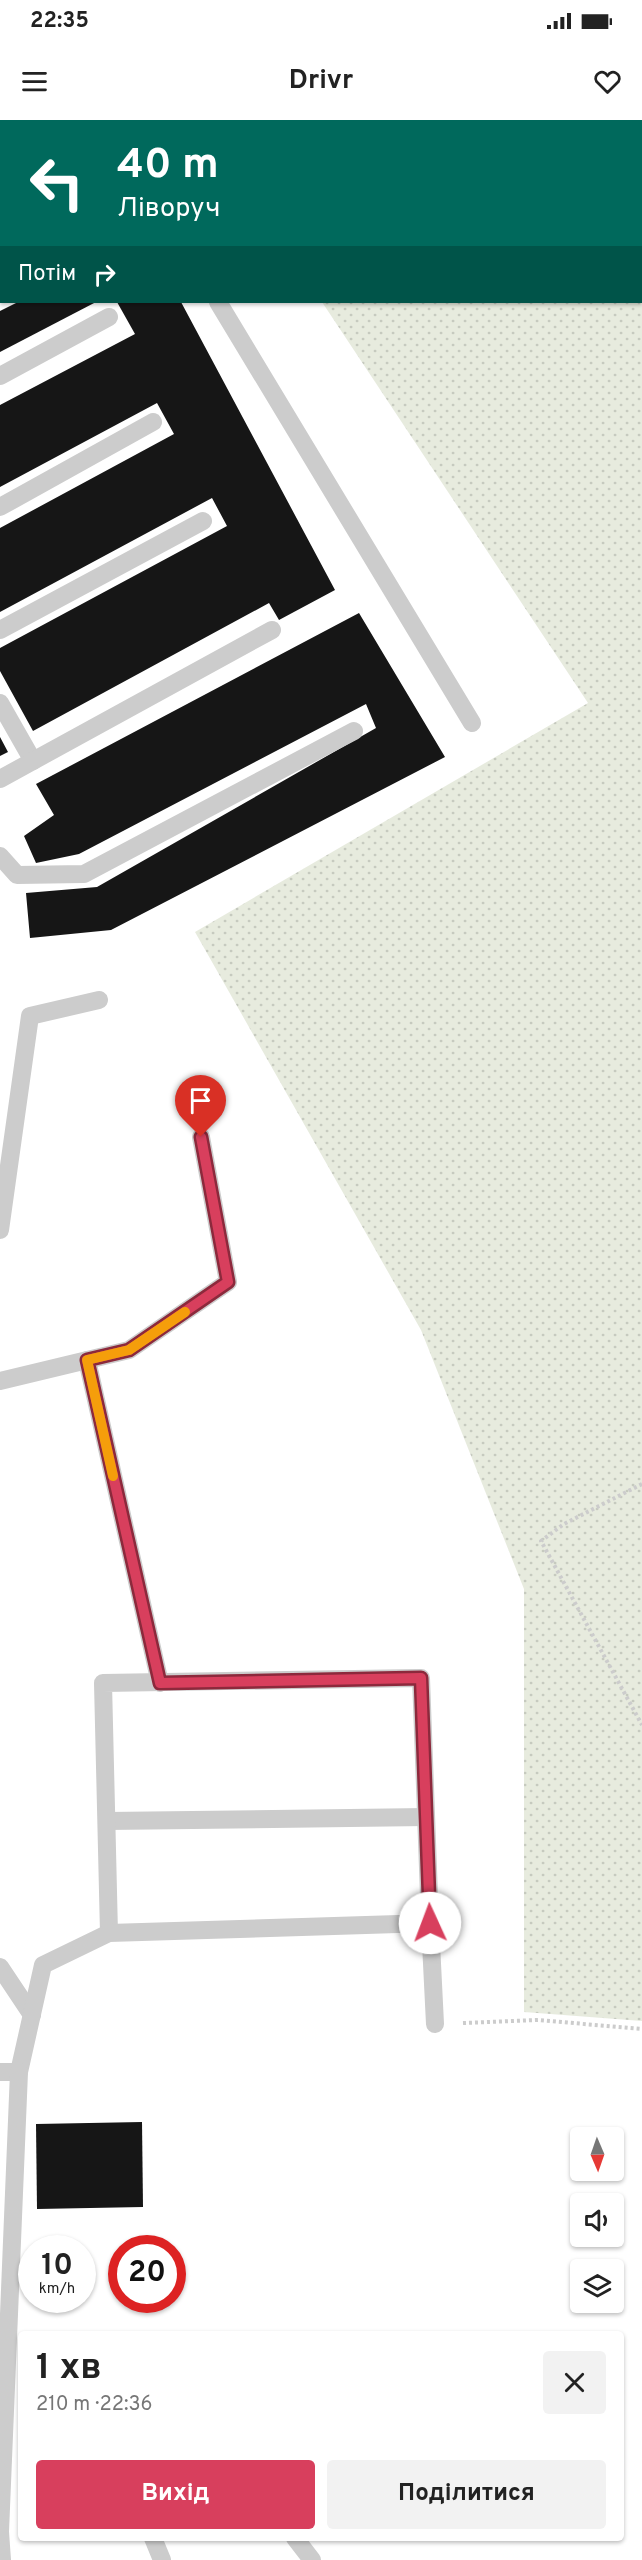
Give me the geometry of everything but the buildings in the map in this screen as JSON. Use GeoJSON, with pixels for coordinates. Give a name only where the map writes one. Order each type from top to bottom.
{"type":"FeatureCollection","features":[{"type":"Feature","properties":{"kind":"lane"},"geometry":{"type":"LineString","coordinates":[[219,303],[472,723]]}},
{"type":"Feature","properties":{"kind":"lane"},"geometry":{"type":"LineString","coordinates":[[0,376],[109,317]]}},
{"type":"Feature","properties":{"kind":"lane"},"geometry":{"type":"LineString","coordinates":[[0,507],[153,422]]}},
{"type":"Feature","properties":{"kind":"lane"},"geometry":{"type":"LineString","coordinates":[[0,630],[203,521]]}},
{"type":"Feature","properties":{"kind":"lane"},"geometry":{"type":"LineString","coordinates":[[0,779],[272,630]]}},
{"type":"Feature","properties":{"kind":"lane"},"geometry":{"type":"LineString","coordinates":[[0,703],[33,761]]}},
{"type":"Feature","properties":{"kind":"lane"},"geometry":{"type":"LineString","coordinates":[[0,856],[17,875],[84,874],[354,731]]}},
{"type":"Feature","properties":{"kind":"lane"},"geometry":{"type":"LineString","coordinates":[[0,1230],[30,1016],[99,1000]]}},
{"type":"Feature","properties":{"kind":"lane"},"geometry":{"type":"LineString","coordinates":[[0,1381],[129,1350],[228,1282],[201,1137]]}},
{"type":"Feature","properties":{"kind":"lane"},"geometry":{"type":"LineString","coordinates":[[87,1360],[160,1683]]}},
{"type":"Feature","properties":{"kind":"lane"},"geometry":{"type":"LineString","coordinates":[[110,1933],[103,1683],[421,1678],[435,2024]]}},
{"type":"Feature","properties":{"kind":"lane"},"geometry":{"type":"LineString","coordinates":[[107,1821],[426,1817]]}},
{"type":"Feature","properties":{"kind":"lane"},"geometry":{"type":"LineString","coordinates":[[2,2560],[0,2532],[14,2390],[19,2072],[43,1965],[110,1933],[430,1923]]}},
{"type":"Feature","properties":{"kind":"lane"},"geometry":{"type":"LineString","coordinates":[[0,1967],[32,2015]]}},
{"type":"Feature","properties":{"kind":"lane"},"geometry":{"type":"LineString","coordinates":[[0,2072],[19,2072]]}},
{"type":"Feature","properties":{"kind":"lane"},"geometry":{"type":"LineString","coordinates":[[154,2541],[162,2560]]}},
{"type":"Feature","properties":{"kind":"lane"},"geometry":{"type":"LineString","coordinates":[[297,2541],[312,2560]]}},
{"type":"Feature","properties":{"kind":"path"},"geometry":{"type":"LineString","coordinates":[[642,1484],[564,1524],[541,1541],[642,1725]]}},
{"type":"Feature","properties":{"kind":"path"},"geometry":{"type":"LineString","coordinates":[[435,2024],[538,2020],[642,2029]]}},
{"type":"Feature","properties":{"kind":"shaded area"},"geometry":{"type":"Polygon","coordinates":[[[323,303],[642,303],[642,2021],[524,2012],[524,1589],[421,1330],[195,932],[588,703],[323,303]]]}},
{"type":"Feature","properties":{"kind":"slow traffic"},"geometry":{"type":"LineString","coordinates":[[113,1476],[87,1360],[129,1350],[185,1312]]}},
{"type":"Feature","properties":{"kind":"route"},"geometry":{"type":"LineString","coordinates":[[201,1137],[228,1282],[129,1350],[87,1360],[160,1683],[421,1678],[430,1923]]}}]}
